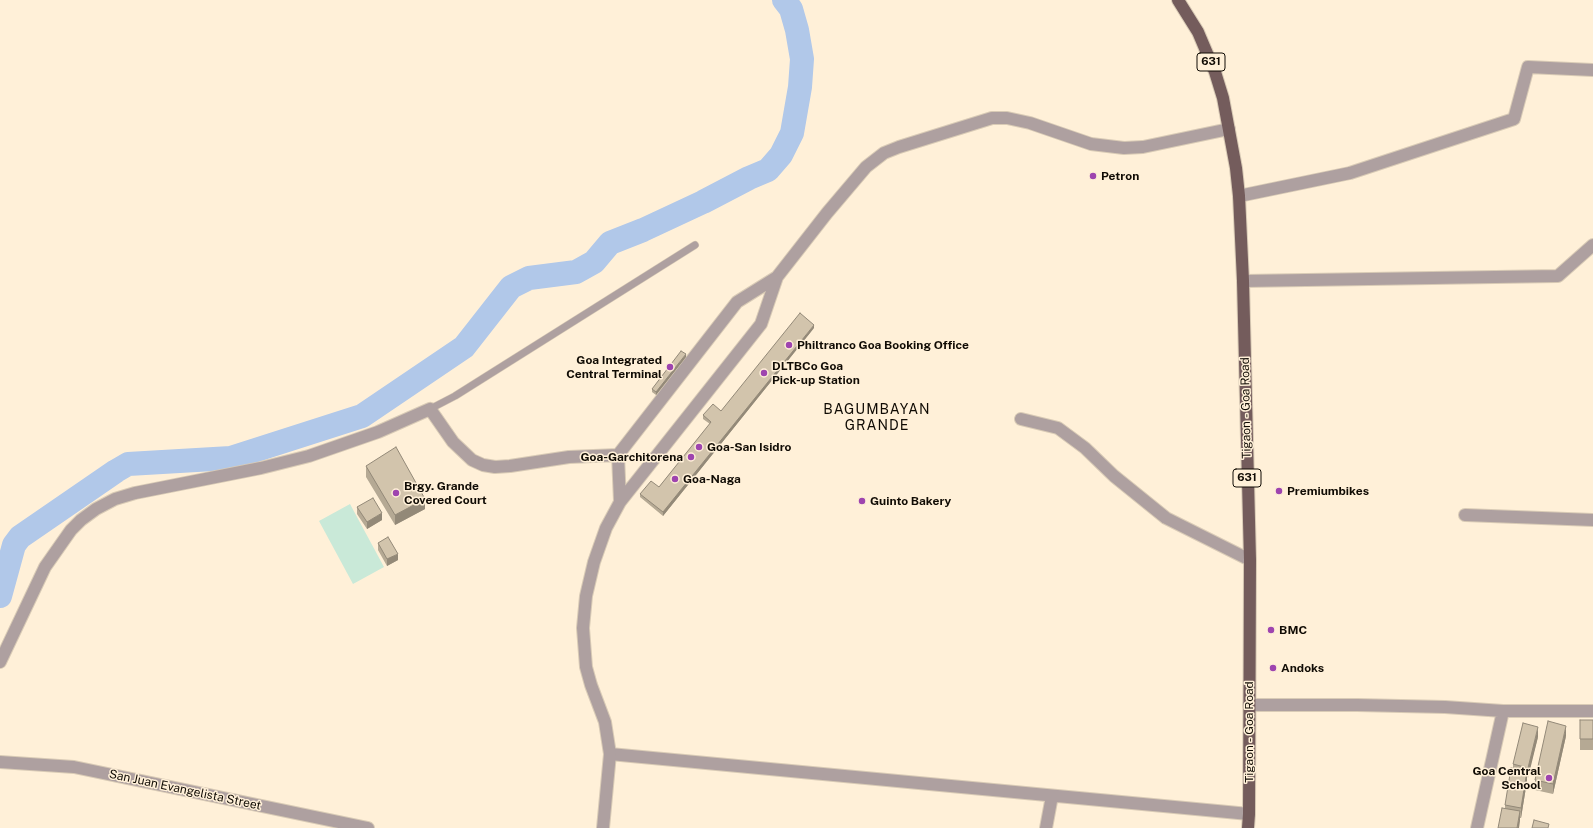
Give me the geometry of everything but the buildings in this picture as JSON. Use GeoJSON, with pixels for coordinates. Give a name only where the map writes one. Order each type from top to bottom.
{"type":"FeatureCollection","features":[{"type":"Feature","properties":{"kind":"main road","name":"Tigaon - Goa Road"},"geometry":{"type":"LineString","coordinates":[[1178,0],[1198,32],[1224,98],[1236,168],[1239,196],[1243,281],[1250,560],[1248,828]]}},
{"type":"Feature","properties":{"kind":"street"},"geometry":{"type":"LineString","coordinates":[[1239,196],[1350,173],[1514,119],[1528,67],[1593,70]]}},
{"type":"Feature","properties":{"kind":"street"},"geometry":{"type":"LineString","coordinates":[[620,502],[618,455],[737,302],[777,277],[827,213],[866,167],[884,153],[992,118],[1007,118],[1030,123],[1091,144],[1124,148],[1144,147],[1229,129]]}},
{"type":"Feature","properties":{"kind":"street"},"geometry":{"type":"LineString","coordinates":[[1243,281],[1558,276],[1593,245]]}},
{"type":"Feature","properties":{"kind":"street"},"geometry":{"type":"LineString","coordinates":[[603,828],[610,754],[605,722],[586,667],[583,628],[586,596],[594,562],[606,528],[620,502],[762,324],[777,277]]}},
{"type":"Feature","properties":{"kind":"street"},"geometry":{"type":"LineString","coordinates":[[0,662],[45,567],[71,530],[81,520],[96,509],[115,499],[135,493],[261,468],[309,456],[378,432],[430,409],[458,447],[472,460],[495,467],[569,457],[618,455]]}},
{"type":"Feature","properties":{"kind":"street"},"geometry":{"type":"LineString","coordinates":[[1021,419],[1058,428],[1085,448],[1114,476],[1166,518],[1250,560]]}},
{"type":"Feature","properties":{"kind":"street"},"geometry":{"type":"LineString","coordinates":[[1465,515],[1593,520]]}},
{"type":"Feature","properties":{"kind":"street"},"geometry":{"type":"LineString","coordinates":[[1249,705],[1437,707],[1504,711],[1593,711]]}},
{"type":"Feature","properties":{"kind":"street"},"geometry":{"type":"LineString","coordinates":[[1477,828],[1504,711]]}},
{"type":"Feature","properties":{"kind":"street"},"geometry":{"type":"LineString","coordinates":[[610,754],[1249,814]]}},
{"type":"Feature","properties":{"kind":"street","name":"San Juan Evangelista Street"},"geometry":{"type":"LineString","coordinates":[[0,762],[74,767],[368,828]]}},
{"type":"Feature","properties":{"kind":"street"},"geometry":{"type":"LineString","coordinates":[[1046,828],[1052,796]]}},
{"type":"Feature","properties":{"kind":"lane"},"geometry":{"type":"LineString","coordinates":[[430,409],[461,392],[695,245]]}},
{"type":"Feature","properties":{"kind":"green space"},"geometry":{"type":"Polygon","coordinates":[[[350,504],[384,567],[353,584],[319,521],[350,504]]]}},
{"type":"Feature","properties":{"kind":"waterway"},"geometry":{"type":"LineString","coordinates":[[0,596],[14,545],[20,537],[128,464],[231,458],[362,416],[464,347],[511,287],[529,278],[576,272],[594,262],[610,243],[643,230],[768,170],[781,155],[792,133],[800,87],[802,59],[797,30],[791,9],[784,0]]}},
{"type":"Feature","properties":{"kind":"place","name":"Petron"},"geometry":{"type":"Point","coordinates":[1093,176]}},
{"type":"Feature","properties":{"kind":"place","name":"Philtranco Goa Booking Office"},"geometry":{"type":"Point","coordinates":[789,345]}},
{"type":"Feature","properties":{"kind":"place","name":"Goa Integrated Central Terminal"},"geometry":{"type":"Point","coordinates":[670,367]}},
{"type":"Feature","properties":{"kind":"place","name":"DLTBCo Goa Pick-up Station"},"geometry":{"type":"Point","coordinates":[764,373]}},
{"type":"Feature","properties":{"kind":"place","name":"Goa-San Isidro"},"geometry":{"type":"Point","coordinates":[699,447]}},
{"type":"Feature","properties":{"kind":"place","name":"Goa-Garchitorena"},"geometry":{"type":"Point","coordinates":[691,457]}},
{"type":"Feature","properties":{"kind":"place","name":"Goa-Naga"},"geometry":{"type":"Point","coordinates":[675,479]}},
{"type":"Feature","properties":{"kind":"place","name":"Premiumbikes"},"geometry":{"type":"Point","coordinates":[1279,491]}},
{"type":"Feature","properties":{"kind":"place","name":"Brgy. Grande Covered Court"},"geometry":{"type":"Point","coordinates":[396,493]}},
{"type":"Feature","properties":{"kind":"place","name":"Guinto Bakery"},"geometry":{"type":"Point","coordinates":[862,501]}},
{"type":"Feature","properties":{"kind":"place","name":"BMC"},"geometry":{"type":"Point","coordinates":[1271,630]}},
{"type":"Feature","properties":{"kind":"place","name":"Andoks"},"geometry":{"type":"Point","coordinates":[1273,668]}},
{"type":"Feature","properties":{"kind":"place","name":"Goa Central School"},"geometry":{"type":"Point","coordinates":[1549,778]}},
{"type":"Feature","properties":{"kind":"district","name":"BAGUMBAYAN GRANDE"},"geometry":{"type":"Point","coordinates":[877,418]}}]}
